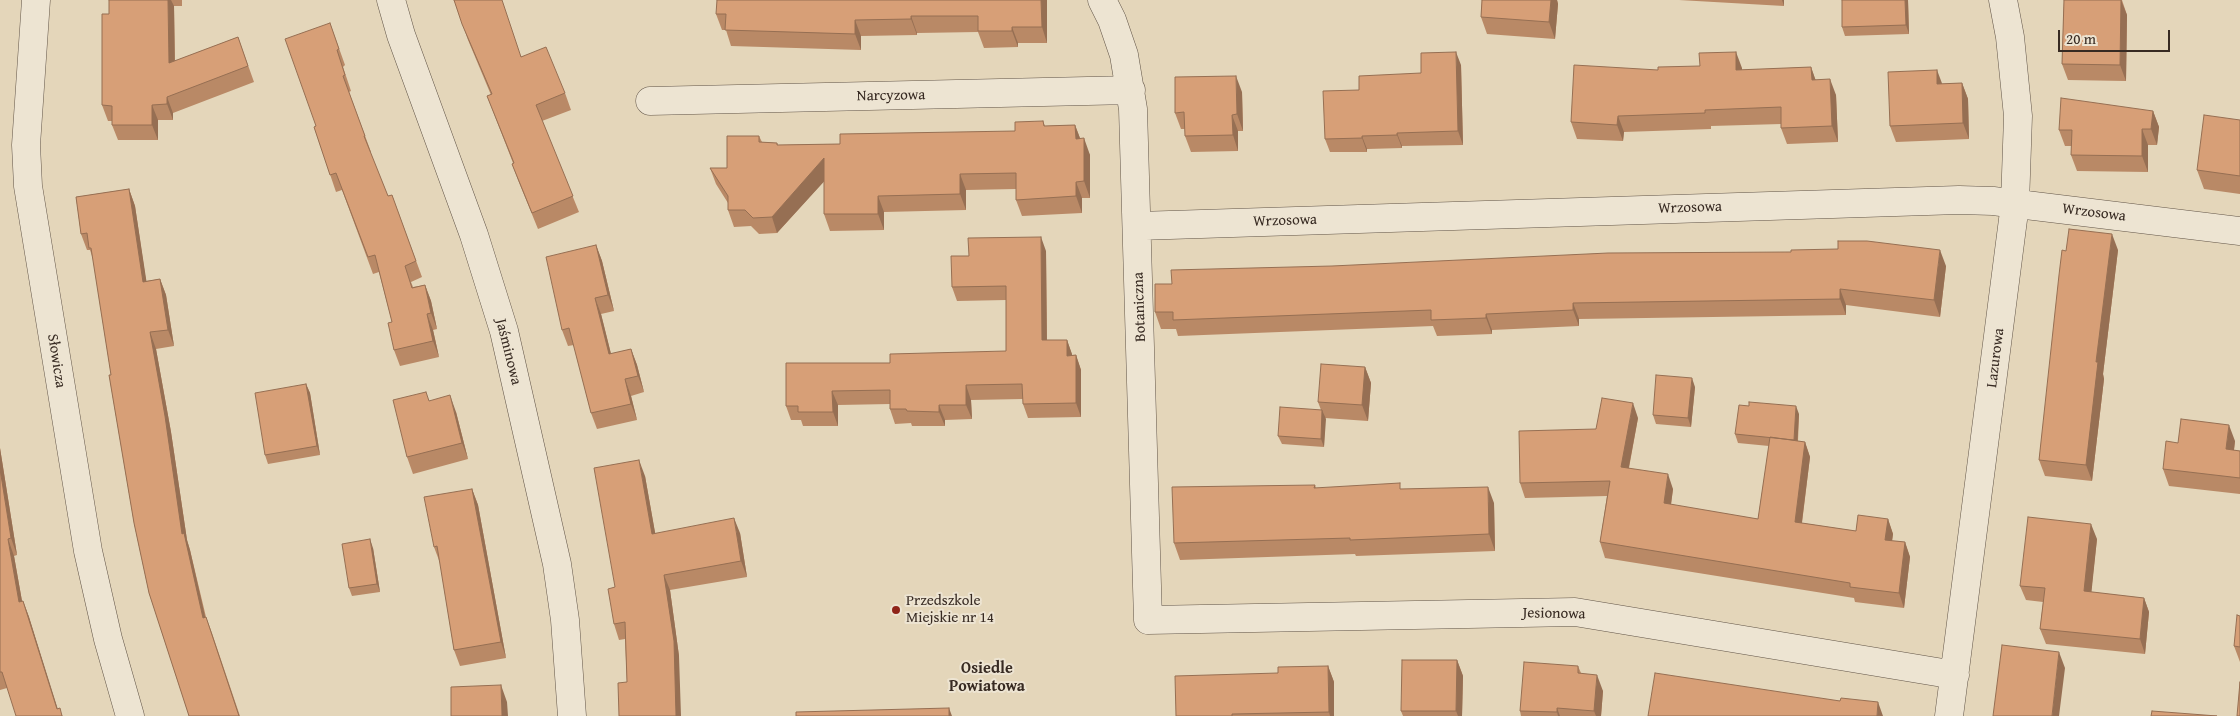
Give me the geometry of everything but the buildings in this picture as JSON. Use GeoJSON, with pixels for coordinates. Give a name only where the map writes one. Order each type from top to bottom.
{"type":"FeatureCollection","features":[{"type":"Feature","properties":{"kind":"street","name":"Słowicza"},"geometry":{"type":"LineString","coordinates":[[36,0],[26,145],[28,186],[88,551],[108,639],[130,716]]}},
{"type":"Feature","properties":{"kind":"street","name":"Jaśminowa"},"geometry":{"type":"LineString","coordinates":[[391,0],[401,35],[474,235],[504,331],[557,564],[565,620],[572,716]]}},
{"type":"Feature","properties":{"kind":"street","name":"Botaniczna"},"geometry":{"type":"LineString","coordinates":[[1102,0],[1119,39],[1131,90],[1135,130],[1148,620]]}},
{"type":"Feature","properties":{"kind":"street","name":"Lazurowa"},"geometry":{"type":"LineString","coordinates":[[1949,716],[2015,204],[2018,116],[2010,37],[2003,0]]}},
{"type":"Feature","properties":{"kind":"street","name":"Narcyzowa"},"geometry":{"type":"LineString","coordinates":[[650,101],[1131,90]]}},
{"type":"Feature","properties":{"kind":"street","name":"Wrzosowa"},"geometry":{"type":"LineString","coordinates":[[1138,226],[1960,200],[2015,204],[2240,231]]}},
{"type":"Feature","properties":{"kind":"street","name":"Jesionowa"},"geometry":{"type":"LineString","coordinates":[[1148,620],[1575,612],[1955,675]]}},
{"type":"Feature","properties":{"kind":"place","name":"Przedszkole Miejskie nr 14"},"geometry":{"type":"Point","coordinates":[896,610]}},
{"type":"Feature","properties":{"kind":"district","name":"Osiedle Powiatowa"},"geometry":{"type":"Point","coordinates":[987,678]}}]}
